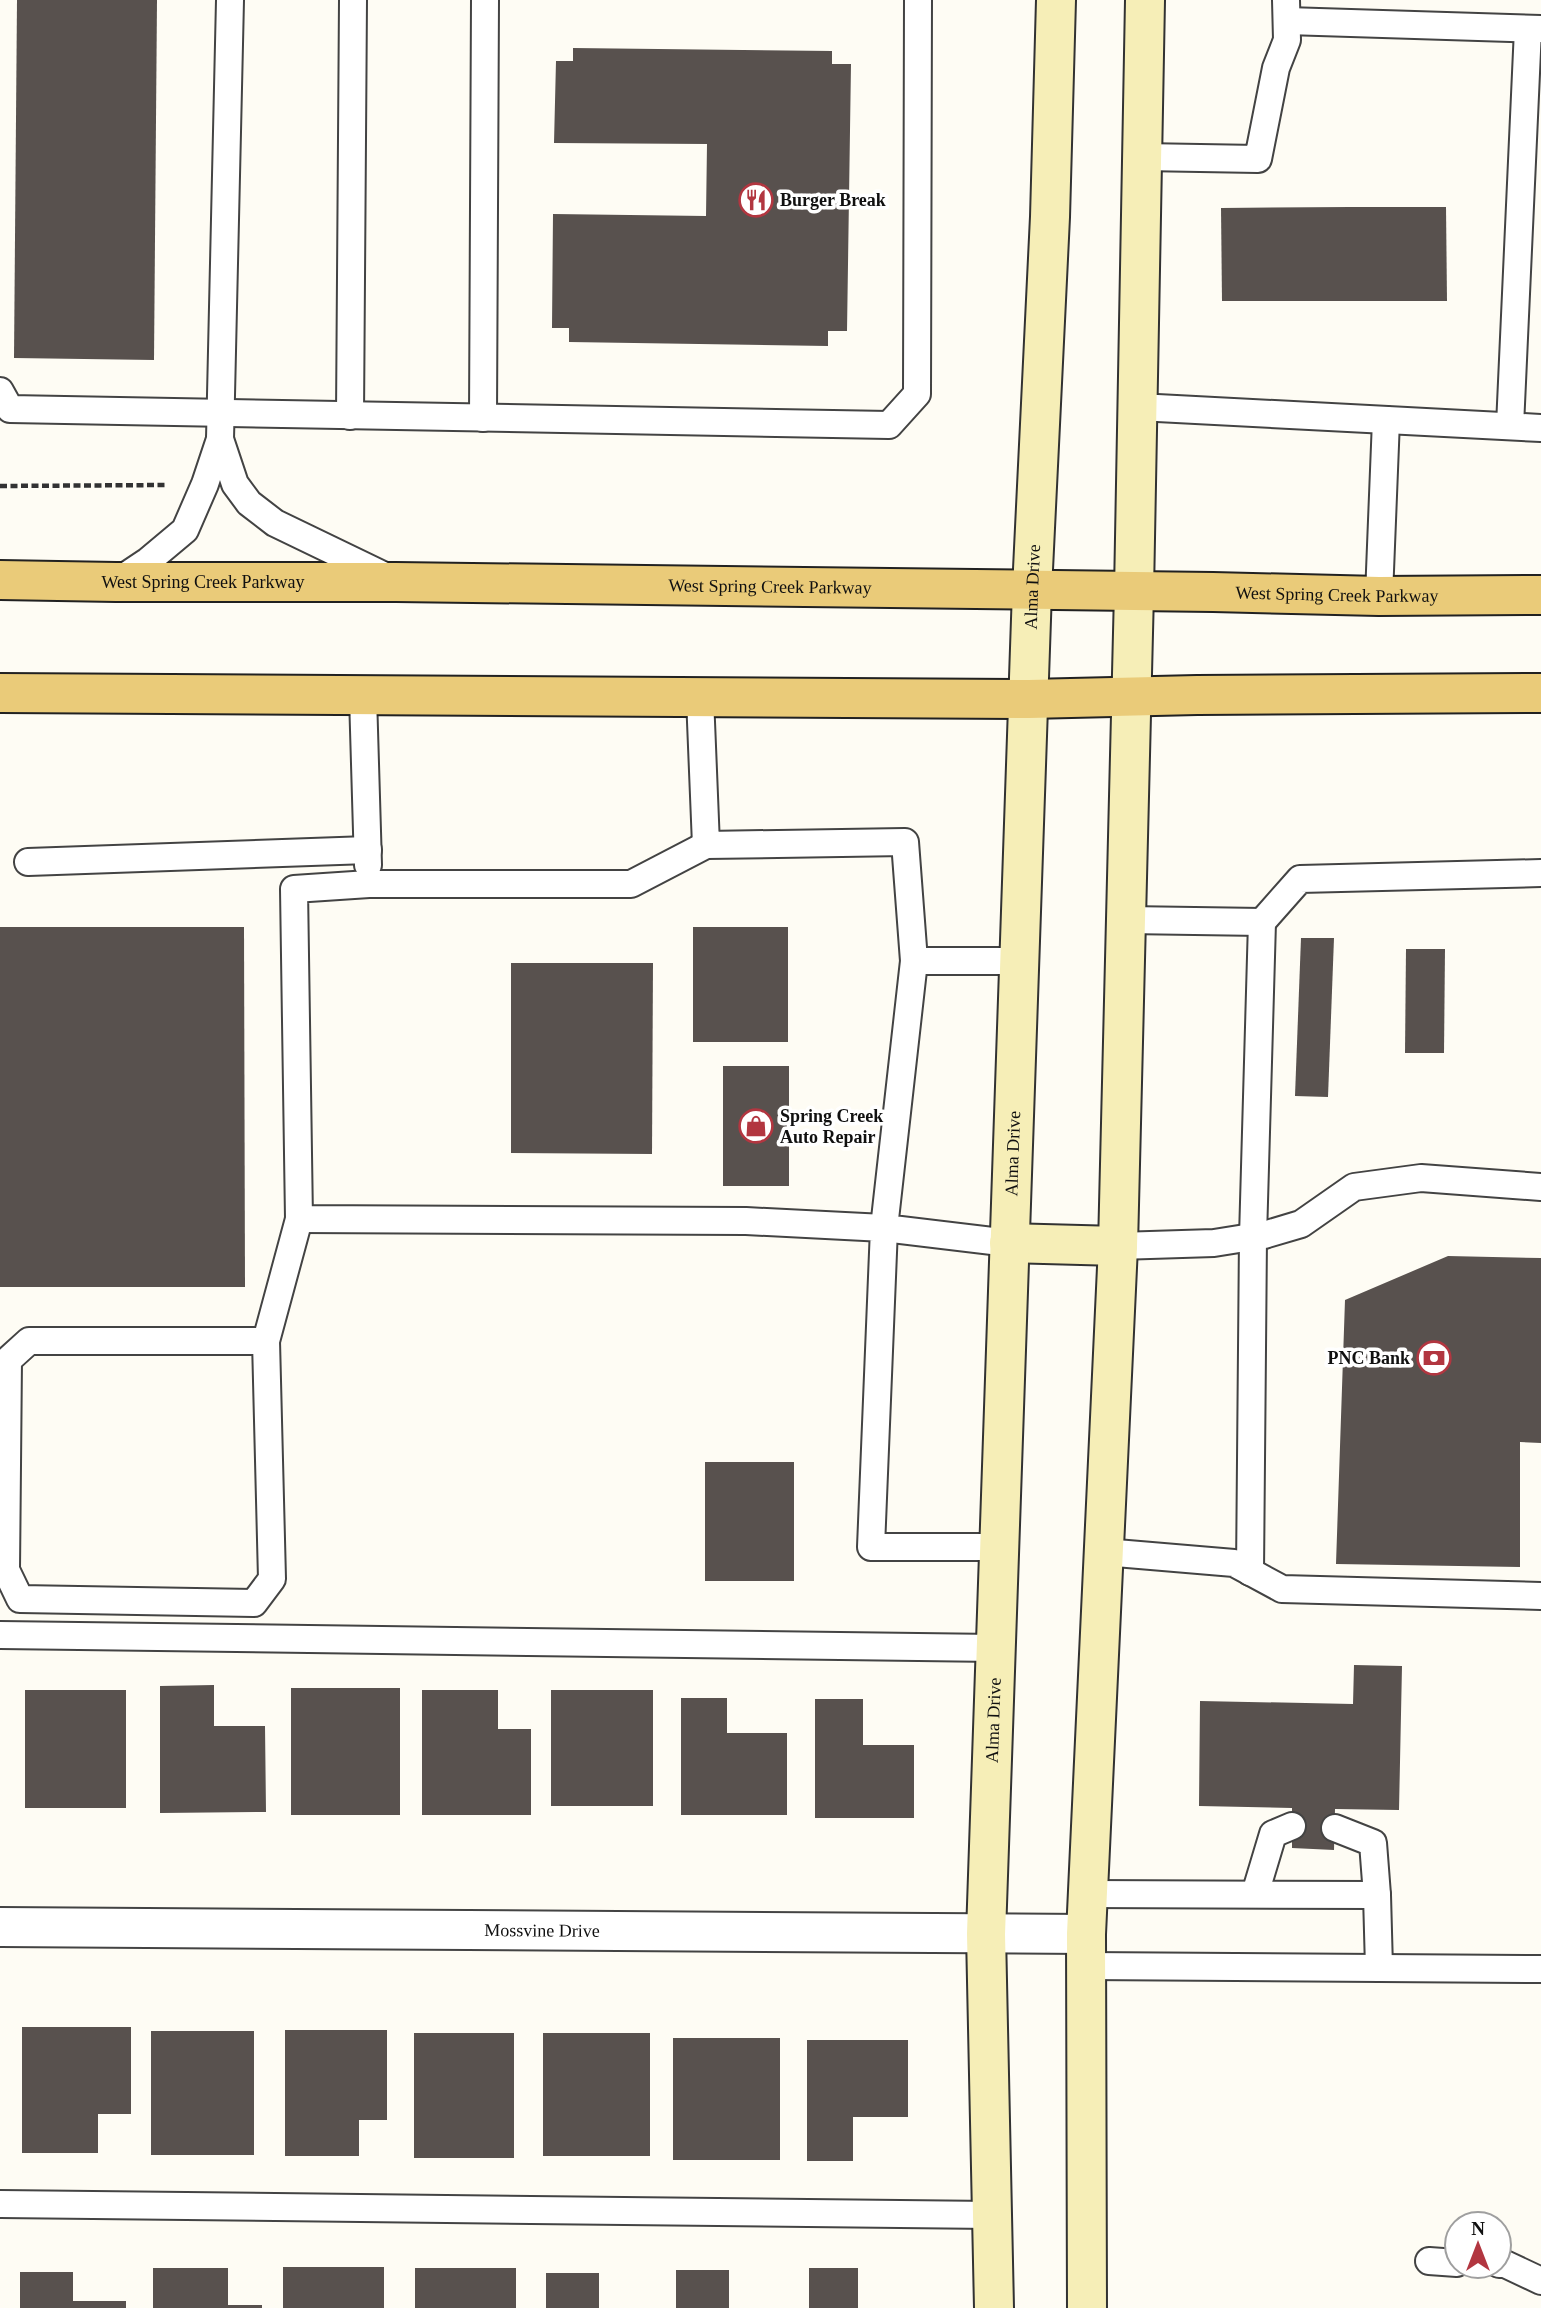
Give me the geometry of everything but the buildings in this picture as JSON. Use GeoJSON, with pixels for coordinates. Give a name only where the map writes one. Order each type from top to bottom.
{"type":"FeatureCollection","features":[{"type":"Feature","properties":{"kind":"main road","name":"Alma Drive"},"geometry":{"type":"LineString","coordinates":[[993,2308],[986,1934],[1028,699],[1050,217],[1056,0]]}},
{"type":"Feature","properties":{"kind":"main road"},"geometry":{"type":"LineString","coordinates":[[1087,2308],[1086,1950],[1118,1246],[1135,592],[1145,0]]}},
{"type":"Feature","properties":{"kind":"main road","name":"West Spring Creek Parkway"},"geometry":{"type":"LineString","coordinates":[[0,580],[396,582],[1379,596],[1541,595]]}},
{"type":"Feature","properties":{"kind":"main road"},"geometry":{"type":"LineString","coordinates":[[0,694],[1028,699],[1541,693]]}},
{"type":"Feature","properties":{"kind":"main road"},"geometry":{"type":"LineString","coordinates":[[1009,1243],[1118,1246]]}},
{"type":"Feature","properties":{"kind":"street","name":"Mossvine Drive"},"geometry":{"type":"LineString","coordinates":[[0,1927],[986,1934],[1086,1950]]}},
{"type":"Feature","properties":{"kind":"lane"},"geometry":{"type":"LineString","coordinates":[[116,582],[148,561],[185,530],[205,484],[220,426],[230,0]]}},
{"type":"Feature","properties":{"kind":"lane"},"geometry":{"type":"LineString","coordinates":[[351,415],[353,0]]}},
{"type":"Feature","properties":{"kind":"lane"},"geometry":{"type":"LineString","coordinates":[[484,418],[485,0]]}},
{"type":"Feature","properties":{"kind":"lane"},"geometry":{"type":"LineString","coordinates":[[0,391],[10,409],[220,426],[351,415],[889,425],[917,394],[918,0]]}},
{"type":"Feature","properties":{"kind":"lane"},"geometry":{"type":"LineString","coordinates":[[1142,157],[1258,159],[1276,68],[1287,40],[1286,11],[1535,29],[1510,426]]}},
{"type":"Feature","properties":{"kind":"lane"},"geometry":{"type":"LineString","coordinates":[[1138,407],[1541,428]]}},
{"type":"Feature","properties":{"kind":"lane"},"geometry":{"type":"LineString","coordinates":[[1379,596],[1386,420]]}},
{"type":"Feature","properties":{"kind":"lane"},"geometry":{"type":"LineString","coordinates":[[220,426],[235,484],[249,503],[275,523],[396,582]]}},
{"type":"Feature","properties":{"kind":"lane"},"geometry":{"type":"LineString","coordinates":[[363,696],[369,884]]}},
{"type":"Feature","properties":{"kind":"lane"},"geometry":{"type":"LineString","coordinates":[[700,697],[706,845]]}},
{"type":"Feature","properties":{"kind":"lane"},"geometry":{"type":"LineString","coordinates":[[266,1341],[29,1341],[8,1360],[6,1570],[20,1599],[254,1603],[272,1579],[266,1341],[299,1219],[294,889],[369,884],[631,884],[706,845],[905,842],[914,961],[884,1228],[872,1547],[999,1547]]}},
{"type":"Feature","properties":{"kind":"lane"},"geometry":{"type":"LineString","coordinates":[[28,862],[368,850]]}},
{"type":"Feature","properties":{"kind":"lane"},"geometry":{"type":"LineString","coordinates":[[1250,1572],[1253,1237],[1262,922],[1300,879],[1541,873]]}},
{"type":"Feature","properties":{"kind":"lane"},"geometry":{"type":"LineString","coordinates":[[1127,920],[1262,922]]}},
{"type":"Feature","properties":{"kind":"lane"},"geometry":{"type":"LineString","coordinates":[[914,961],[1019,961]]}},
{"type":"Feature","properties":{"kind":"lane"},"geometry":{"type":"LineString","coordinates":[[1118,1246],[1214,1243],[1253,1237],[1301,1224],[1354,1187],[1421,1178],[1541,1187]]}},
{"type":"Feature","properties":{"kind":"lane"},"geometry":{"type":"LineString","coordinates":[[299,1219],[746,1222],[884,1228],[1009,1243]]}},
{"type":"Feature","properties":{"kind":"lane"},"geometry":{"type":"LineString","coordinates":[[1104,1552],[1234,1563],[1282,1589],[1541,1596]]}},
{"type":"Feature","properties":{"kind":"lane"},"geometry":{"type":"LineString","coordinates":[[0,1635],[996,1648]]}},
{"type":"Feature","properties":{"kind":"lane"},"geometry":{"type":"LineString","coordinates":[[1255,1894],[1273,1834],[1292,1826]]}},
{"type":"Feature","properties":{"kind":"lane"},"geometry":{"type":"LineString","coordinates":[[1335,1828],[1373,1843],[1379,1968]]}},
{"type":"Feature","properties":{"kind":"lane"},"geometry":{"type":"LineString","coordinates":[[1088,1894],[1377,1895]]}},
{"type":"Feature","properties":{"kind":"lane"},"geometry":{"type":"LineString","coordinates":[[1086,1950],[1379,1968],[1541,1969]]}},
{"type":"Feature","properties":{"kind":"lane"},"geometry":{"type":"LineString","coordinates":[[0,2204],[992,2215]]}},
{"type":"Feature","properties":{"kind":"lane"},"geometry":{"type":"LineString","coordinates":[[1429,2262],[1443,2262]]}},
{"type":"Feature","properties":{"kind":"lane"},"geometry":{"type":"LineString","coordinates":[[1513,2268],[1541,2281]]}},
{"type":"Feature","properties":{"kind":"path"},"geometry":{"type":"LineString","coordinates":[[0,486],[205,484]]}},
{"type":"Feature","properties":{"kind":"place","name":"Burger Break"},"geometry":{"type":"Point","coordinates":[756,200]}},
{"type":"Feature","properties":{"kind":"place","name":"Spring Creek Auto Repair"},"geometry":{"type":"Point","coordinates":[756,1126]}},
{"type":"Feature","properties":{"kind":"place","name":"PNC Bank"},"geometry":{"type":"Point","coordinates":[1434,1358]}}]}
